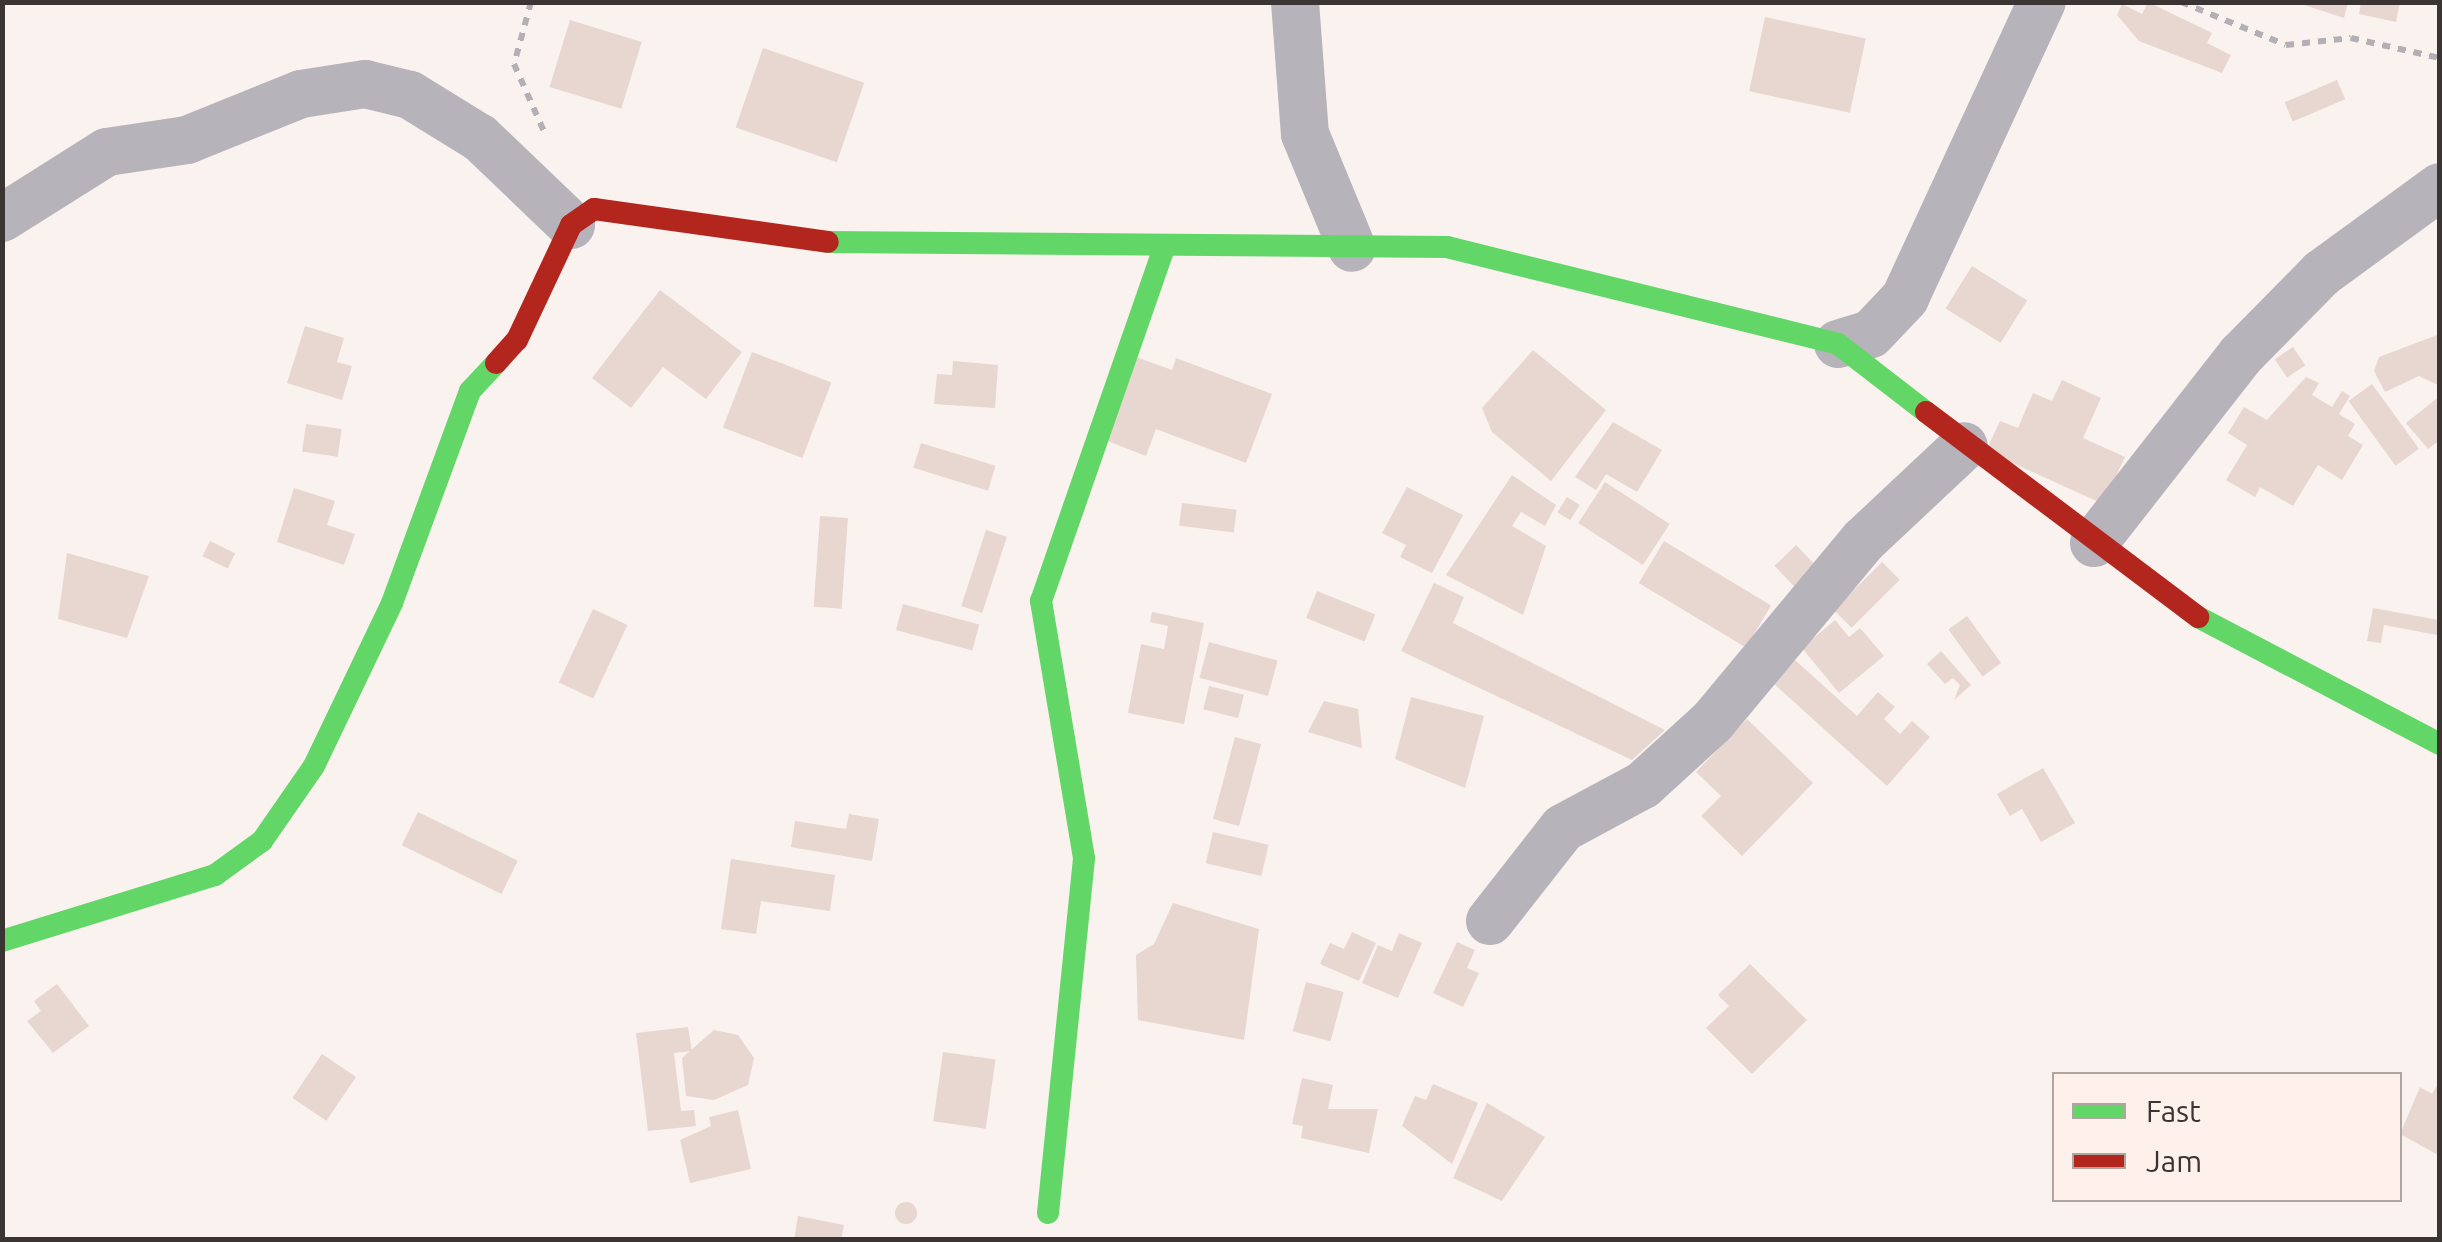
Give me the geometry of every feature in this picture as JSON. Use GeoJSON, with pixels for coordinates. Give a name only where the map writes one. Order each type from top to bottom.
{"type":"FeatureCollection","features":[{"type":"Feature","properties":{"kind":"street"},"geometry":{"type":"LineString","coordinates":[[1294,2],[1306,134],[1352,248]]}},
{"type":"Feature","properties":{"kind":"street"},"geometry":{"type":"LineString","coordinates":[[1838,344],[1871,334],[1905,298],[2042,2]]}},
{"type":"Feature","properties":{"kind":"street"},"geometry":{"type":"LineString","coordinates":[[2,218],[107,152],[187,140],[301,94],[366,84],[410,95],[480,138],[571,225]]}},
{"type":"Feature","properties":{"kind":"street"},"geometry":{"type":"LineString","coordinates":[[2094,542],[2241,355],[2322,274],[2440,187]]}},
{"type":"Feature","properties":{"kind":"street"},"geometry":{"type":"LineString","coordinates":[[2,941],[215,875],[262,841],[314,766],[392,603],[470,391],[517,340],[571,225],[594,209],[644,210],[793,242],[1164,248],[1446,247],[1838,344],[1964,446],[2174,605],[2440,744]]}},
{"type":"Feature","properties":{"kind":"street"},"geometry":{"type":"LineString","coordinates":[[1048,1214],[1084,858],[1042,601],[1164,248]]}},
{"type":"Feature","properties":{"kind":"street"},"geometry":{"type":"LineString","coordinates":[[1490,921],[1563,828],[1643,786],[1713,721],[1851,554],[1964,446]]}},
{"type":"Feature","properties":{"kind":"path"},"geometry":{"type":"LineString","coordinates":[[531,2],[514,64],[523,100],[553,146]]}},
{"type":"Feature","properties":{"kind":"path"},"geometry":{"type":"LineString","coordinates":[[2180,2],[2286,45],[2351,38],[2440,58]]}},
{"type":"Feature","properties":{"kind":"building"},"geometry":{"type":"Polygon","coordinates":[[[2148,2],[2212,33],[2207,43],[2231,55],[2222,73],[2139,41],[2117,15],[2122,4],[2142,14],[2148,2]]]}},
{"type":"Feature","properties":{"kind":"building"},"geometry":{"type":"Polygon","coordinates":[[[2295,2],[2348,2],[2344,18],[2295,2]]]}},
{"type":"Feature","properties":{"kind":"building"},"geometry":{"type":"Polygon","coordinates":[[[2361,2],[2400,2],[2396,22],[2359,14],[2361,2]]]}},
{"type":"Feature","properties":{"kind":"building"},"geometry":{"type":"Polygon","coordinates":[[[1765,17],[1866,38],[1850,113],[1749,91],[1765,17]]]}},
{"type":"Feature","properties":{"kind":"building"},"geometry":{"type":"Polygon","coordinates":[[[570,20],[642,42],[621,109],[550,87],[570,20]]]}},
{"type":"Feature","properties":{"kind":"building"},"geometry":{"type":"Polygon","coordinates":[[[763,48],[864,83],[837,162],[736,127],[763,48]]]}},
{"type":"Feature","properties":{"kind":"building"},"geometry":{"type":"Polygon","coordinates":[[[2337,80],[2345,99],[2293,122],[2285,102],[2337,80]]]}},
{"type":"Feature","properties":{"kind":"building"},"geometry":{"type":"Polygon","coordinates":[[[1972,266],[2027,300],[2001,343],[1946,308],[1972,266]]]}},
{"type":"Feature","properties":{"kind":"building"},"geometry":{"type":"Polygon","coordinates":[[[660,290],[742,352],[706,399],[663,367],[631,408],[592,378],[660,290]]]}},
{"type":"Feature","properties":{"kind":"building"},"geometry":{"type":"Polygon","coordinates":[[[305,326],[344,338],[337,362],[352,366],[342,400],[287,383],[305,326]]]}},
{"type":"Feature","properties":{"kind":"building"},"geometry":{"type":"Polygon","coordinates":[[[2440,334],[2440,386],[2419,376],[2385,392],[2374,371],[2379,357],[2440,334]]]}},
{"type":"Feature","properties":{"kind":"building"},"geometry":{"type":"Polygon","coordinates":[[[2293,347],[2305,365],[2287,378],[2275,359],[2293,347]]]}},
{"type":"Feature","properties":{"kind":"building"},"geometry":{"type":"Polygon","coordinates":[[[1533,350],[1606,410],[1551,481],[1492,432],[1482,408],[1533,350]]]}},
{"type":"Feature","properties":{"kind":"building"},"geometry":{"type":"Polygon","coordinates":[[[752,352],[831,382],[802,458],[723,428],[752,352]]]}},
{"type":"Feature","properties":{"kind":"building"},"geometry":{"type":"Polygon","coordinates":[[[1136,357],[1172,370],[1176,358],[1272,394],[1246,463],[1156,429],[1146,456],[1105,440],[1136,357]]]}},
{"type":"Feature","properties":{"kind":"building"},"geometry":{"type":"Polygon","coordinates":[[[953,361],[998,365],[995,408],[934,404],[937,374],[952,375],[953,361]]]}},
{"type":"Feature","properties":{"kind":"building"},"geometry":{"type":"Polygon","coordinates":[[[2306,377],[2319,383],[2312,395],[2332,407],[2342,391],[2350,396],[2339,414],[2355,424],[2348,436],[2363,445],[2342,480],[2318,465],[2293,506],[2260,487],[2255,497],[2226,480],[2247,445],[2228,433],[2244,407],[2267,420],[2306,377]]]}},
{"type":"Feature","properties":{"kind":"building"},"geometry":{"type":"Polygon","coordinates":[[[2062,380],[2101,398],[2083,438],[2125,457],[2103,504],[1986,451],[2000,421],[2018,428],[2033,393],[2052,401],[2062,380]]]}},
{"type":"Feature","properties":{"kind":"building"},"geometry":{"type":"Polygon","coordinates":[[[2372,384],[2419,449],[2396,466],[2349,401],[2372,384]]]}},
{"type":"Feature","properties":{"kind":"building"},"geometry":{"type":"Polygon","coordinates":[[[2440,396],[2440,440],[2428,449],[2406,423],[2440,396]]]}},
{"type":"Feature","properties":{"kind":"building"},"geometry":{"type":"Polygon","coordinates":[[[1613,422],[1662,450],[1637,492],[1606,474],[1596,490],[1575,477],[1613,422]]]}},
{"type":"Feature","properties":{"kind":"building"},"geometry":{"type":"Polygon","coordinates":[[[306,424],[342,429],[338,457],[302,452],[306,424]]]}},
{"type":"Feature","properties":{"kind":"building"},"geometry":{"type":"Polygon","coordinates":[[[921,443],[996,466],[988,491],[913,468],[921,443]]]}},
{"type":"Feature","properties":{"kind":"building"},"geometry":{"type":"Polygon","coordinates":[[[1512,475],[1556,505],[1545,526],[1521,512],[1512,526],[1546,546],[1523,615],[1446,575],[1512,475]]]}},
{"type":"Feature","properties":{"kind":"building"},"geometry":{"type":"Polygon","coordinates":[[[1605,482],[1670,524],[1643,565],[1578,523],[1605,482]]]}},
{"type":"Feature","properties":{"kind":"building"},"geometry":{"type":"Polygon","coordinates":[[[1407,487],[1463,515],[1432,573],[1400,557],[1406,545],[1382,533],[1407,487]]]}},
{"type":"Feature","properties":{"kind":"building"},"geometry":{"type":"Polygon","coordinates":[[[294,488],[335,501],[327,525],[355,534],[344,565],[277,542],[294,488]]]}},
{"type":"Feature","properties":{"kind":"building"},"geometry":{"type":"Polygon","coordinates":[[[1567,497],[1580,505],[1570,520],[1557,512],[1567,497]]]}},
{"type":"Feature","properties":{"kind":"building"},"geometry":{"type":"Polygon","coordinates":[[[1182,503],[1237,510],[1234,533],[1179,526],[1182,503]]]}},
{"type":"Feature","properties":{"kind":"building"},"geometry":{"type":"Polygon","coordinates":[[[820,516],[848,518],[842,609],[814,607],[820,516]]]}},
{"type":"Feature","properties":{"kind":"building"},"geometry":{"type":"Polygon","coordinates":[[[986,530],[1007,537],[982,613],[961,606],[986,530]]]}},
{"type":"Feature","properties":{"kind":"building"},"geometry":{"type":"Polygon","coordinates":[[[210,541],[235,553],[228,569],[203,556],[210,541]]]}},
{"type":"Feature","properties":{"kind":"building"},"geometry":{"type":"Polygon","coordinates":[[[1664,541],[1771,605],[1746,647],[1639,583],[1664,541]]]}},
{"type":"Feature","properties":{"kind":"building"},"geometry":{"type":"Polygon","coordinates":[[[1796,545],[1816,566],[1795,587],[1774,566],[1796,545]]]}},
{"type":"Feature","properties":{"kind":"building"},"geometry":{"type":"Polygon","coordinates":[[[67,553],[149,576],[127,638],[58,619],[67,553]]]}},
{"type":"Feature","properties":{"kind":"building"},"geometry":{"type":"Polygon","coordinates":[[[1882,562],[1900,580],[1852,628],[1834,610],[1882,562]]]}},
{"type":"Feature","properties":{"kind":"building"},"geometry":{"type":"Polygon","coordinates":[[[1434,583],[1464,597],[1453,623],[1665,730],[1632,760],[1401,651],[1434,583]]]}},
{"type":"Feature","properties":{"kind":"building"},"geometry":{"type":"Polygon","coordinates":[[[1317,591],[1375,615],[1365,641],[1306,618],[1317,591]]]}},
{"type":"Feature","properties":{"kind":"building"},"geometry":{"type":"Polygon","coordinates":[[[903,604],[979,624],[972,651],[896,630],[903,604]]]}},
{"type":"Feature","properties":{"kind":"building"},"geometry":{"type":"Polygon","coordinates":[[[2373,608],[2439,620],[2437,635],[2384,625],[2381,643],[2367,641],[2373,608]]]}},
{"type":"Feature","properties":{"kind":"building"},"geometry":{"type":"Polygon","coordinates":[[[593,609],[627,625],[593,698],[559,682],[593,609]]]}},
{"type":"Feature","properties":{"kind":"building"},"geometry":{"type":"Polygon","coordinates":[[[1152,612],[1204,623],[1184,724],[1128,713],[1141,644],[1164,649],[1168,626],[1150,622],[1152,612]]]}},
{"type":"Feature","properties":{"kind":"building"},"geometry":{"type":"Polygon","coordinates":[[[1967,616],[2001,663],[1982,676],[1948,630],[1967,616]]]}},
{"type":"Feature","properties":{"kind":"building"},"geometry":{"type":"Polygon","coordinates":[[[1835,620],[1849,637],[1860,628],[1884,656],[1839,693],[1802,648],[1835,620]]]}},
{"type":"Feature","properties":{"kind":"building"},"geometry":{"type":"Polygon","coordinates":[[[1209,642],[1278,660],[1268,696],[1199,678],[1209,642]]]}},
{"type":"Feature","properties":{"kind":"building"},"geometry":{"type":"Polygon","coordinates":[[[1941,651],[1971,685],[1954,700],[1960,685],[1953,678],[1945,684],[1927,664],[1941,651]]]}},
{"type":"Feature","properties":{"kind":"building"},"geometry":{"type":"Polygon","coordinates":[[[1795,660],[1857,716],[1878,692],[1895,707],[1884,719],[1900,734],[1912,721],[1930,737],[1887,786],[1774,684],[1795,660]]]}},
{"type":"Feature","properties":{"kind":"building"},"geometry":{"type":"Polygon","coordinates":[[[1209,686],[1244,695],[1238,718],[1203,709],[1209,686]]]}},
{"type":"Feature","properties":{"kind":"building"},"geometry":{"type":"Polygon","coordinates":[[[1411,697],[1484,716],[1465,788],[1395,759],[1411,697]]]}},
{"type":"Feature","properties":{"kind":"building"},"geometry":{"type":"Polygon","coordinates":[[[1324,701],[1358,709],[1362,748],[1308,732],[1324,701]]]}},
{"type":"Feature","properties":{"kind":"building"},"geometry":{"type":"Polygon","coordinates":[[[1747,719],[1813,783],[1742,856],[1701,816],[1721,796],[1696,772],[1747,719]]]}},
{"type":"Feature","properties":{"kind":"building"},"geometry":{"type":"Polygon","coordinates":[[[1235,737],[1261,744],[1239,826],[1213,819],[1235,737]]]}},
{"type":"Feature","properties":{"kind":"building"},"geometry":{"type":"Polygon","coordinates":[[[2043,768],[2075,823],[2041,842],[2022,809],[2010,816],[1997,794],[2043,768]]]}},
{"type":"Feature","properties":{"kind":"building"},"geometry":{"type":"Polygon","coordinates":[[[418,812],[518,861],[502,894],[402,845],[418,812]]]}},
{"type":"Feature","properties":{"kind":"building"},"geometry":{"type":"Polygon","coordinates":[[[849,814],[879,819],[872,861],[791,847],[795,821],[846,829],[849,814]]]}},
{"type":"Feature","properties":{"kind":"building"},"geometry":{"type":"Polygon","coordinates":[[[1213,832],[1269,845],[1261,876],[1206,863],[1213,832]]]}},
{"type":"Feature","properties":{"kind":"building"},"geometry":{"type":"Polygon","coordinates":[[[731,859],[835,875],[830,911],[761,901],[756,934],[721,929],[731,859]]]}},
{"type":"Feature","properties":{"kind":"building"},"geometry":{"type":"Polygon","coordinates":[[[1173,903],[1259,929],[1244,1040],[1138,1020],[1136,955],[1154,944],[1173,903]]]}},
{"type":"Feature","properties":{"kind":"building"},"geometry":{"type":"Polygon","coordinates":[[[1352,932],[1376,943],[1359,981],[1320,964],[1330,943],[1344,949],[1352,932]]]}},
{"type":"Feature","properties":{"kind":"building"},"geometry":{"type":"Polygon","coordinates":[[[1399,933],[1422,943],[1398,998],[1362,983],[1378,945],[1392,951],[1399,933]]]}},
{"type":"Feature","properties":{"kind":"building"},"geometry":{"type":"Polygon","coordinates":[[[1457,942],[1475,950],[1467,968],[1479,973],[1463,1007],[1433,993],[1457,942]]]}},
{"type":"Feature","properties":{"kind":"building"},"geometry":{"type":"Polygon","coordinates":[[[1750,964],[1807,1020],[1752,1074],[1706,1028],[1729,1006],[1718,995],[1750,964]]]}},
{"type":"Feature","properties":{"kind":"building"},"geometry":{"type":"Polygon","coordinates":[[[1306,982],[1344,992],[1330,1041],[1293,1031],[1306,982]]]}},
{"type":"Feature","properties":{"kind":"building"},"geometry":{"type":"Polygon","coordinates":[[[57,984],[89,1026],[53,1053],[27,1021],[41,1011],[34,1001],[57,984]]]}},
{"type":"Feature","properties":{"kind":"building"},"geometry":{"type":"Polygon","coordinates":[[[688,1027],[692,1051],[674,1053],[681,1111],[694,1110],[696,1126],[648,1131],[636,1033],[688,1027]]]}},
{"type":"Feature","properties":{"kind":"building"},"geometry":{"type":"Polygon","coordinates":[[[714,1030],[738,1035],[754,1058],[748,1085],[714,1100],[686,1096],[682,1058],[714,1030]]]}},
{"type":"Feature","properties":{"kind":"building"},"geometry":{"type":"Polygon","coordinates":[[[943,1052],[995,1059],[986,1129],[933,1121],[943,1052]]]}},
{"type":"Feature","properties":{"kind":"building"},"geometry":{"type":"Polygon","coordinates":[[[322,1054],[356,1077],[326,1121],[292,1098],[322,1054]]]}},
{"type":"Feature","properties":{"kind":"building"},"geometry":{"type":"Polygon","coordinates":[[[1302,1078],[1333,1085],[1328,1109],[1378,1109],[1369,1153],[1301,1138],[1303,1126],[1292,1124],[1302,1078]]]}},
{"type":"Feature","properties":{"kind":"building"},"geometry":{"type":"Polygon","coordinates":[[[2440,1080],[2440,1156],[2402,1135],[2420,1087],[2432,1094],[2440,1080]]]}},
{"type":"Feature","properties":{"kind":"building"},"geometry":{"type":"Polygon","coordinates":[[[1433,1084],[1478,1103],[1452,1164],[1402,1126],[1415,1096],[1426,1100],[1433,1084]]]}},
{"type":"Feature","properties":{"kind":"building"},"geometry":{"type":"Polygon","coordinates":[[[1487,1103],[1545,1137],[1502,1201],[1453,1178],[1487,1103]]]}},
{"type":"Feature","properties":{"kind":"building"},"geometry":{"type":"Polygon","coordinates":[[[738,1110],[751,1169],[690,1183],[680,1140],[711,1126],[709,1117],[738,1110]]]}},
{"type":"Feature","properties":{"kind":"building"},"geometry":{"type":"Polygon","coordinates":[[[902,1202],[910,1202],[917,1213],[910,1224],[902,1224],[895,1217],[895,1209],[902,1202]]]}},
{"type":"Feature","properties":{"kind":"building"},"geometry":{"type":"Polygon","coordinates":[[[798,1216],[844,1225],[841,1240],[794,1240],[798,1216]]]}},
{"type":"Feature","properties":{"kind":"traffic: fast"},"geometry":{"type":"LineString","coordinates":[[828,242],[1447,247],[1838,344],[1926,412]]}},
{"type":"Feature","properties":{"kind":"traffic: fast"},"geometry":{"type":"LineString","coordinates":[[1048,1213],[1084,858],[1041,601],[1164,248]]}},
{"type":"Feature","properties":{"kind":"traffic: fast"},"geometry":{"type":"LineString","coordinates":[[2,941],[215,875],[262,841],[314,766],[392,603],[470,391],[496,363]]}},
{"type":"Feature","properties":{"kind":"traffic: fast"},"geometry":{"type":"LineString","coordinates":[[2198,617],[2440,744]]}},
{"type":"Feature","properties":{"kind":"traffic: jam"},"geometry":{"type":"LineString","coordinates":[[496,363],[517,340],[571,225],[594,209],[828,242]]}},
{"type":"Feature","properties":{"kind":"traffic: jam"},"geometry":{"type":"LineString","coordinates":[[1926,412],[2198,617]]}}]}
